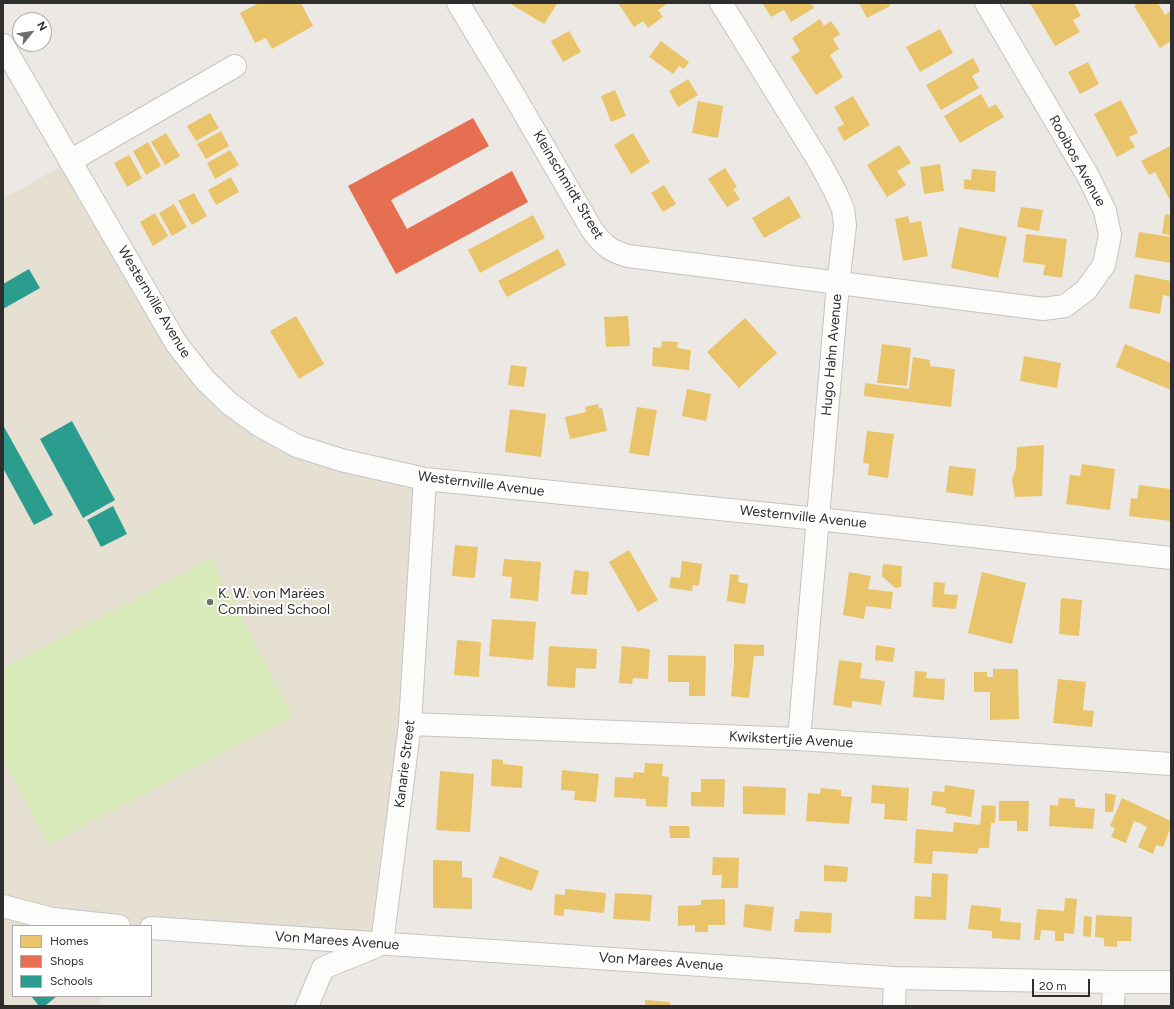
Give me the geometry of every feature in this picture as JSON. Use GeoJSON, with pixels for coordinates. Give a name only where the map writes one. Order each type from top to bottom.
{"type":"FeatureCollection","features":[{"type":"Feature","properties":{"kind":"street","name":"Kleinschmidt Street"},"geometry":{"type":"LineString","coordinates":[[458,3],[592,230],[602,243],[614,252],[628,256],[838,284]]}},
{"type":"Feature","properties":{"kind":"street","name":"Hugo Hahn Avenue"},"geometry":{"type":"LineString","coordinates":[[721,3],[820,163],[842,208],[845,226],[838,284],[799,739]]}},
{"type":"Feature","properties":{"kind":"street","name":"Rooibos Avenue"},"geometry":{"type":"LineString","coordinates":[[838,284],[1043,309],[1065,306],[1086,290],[1104,265],[1110,235],[1105,211],[1088,176],[986,3]]}},
{"type":"Feature","properties":{"kind":"street","name":"Westernville Avenue"},"geometry":{"type":"LineString","coordinates":[[3,45],[176,343],[204,380],[230,404],[259,425],[297,446],[341,460],[425,479],[818,519],[1171,558]]}},
{"type":"Feature","properties":{"kind":"street"},"geometry":{"type":"LineString","coordinates":[[70,160],[235,66]]}},
{"type":"Feature","properties":{"kind":"street","name":"Kanarie Street"},"geometry":{"type":"LineString","coordinates":[[382,944],[410,724],[425,479]]}},
{"type":"Feature","properties":{"kind":"street","name":"Kwikstertjie Avenue"},"geometry":{"type":"LineString","coordinates":[[410,724],[799,739],[1171,764]]}},
{"type":"Feature","properties":{"kind":"street"},"geometry":{"type":"LineString","coordinates":[[3,906],[52,920],[108,925]]}},
{"type":"Feature","properties":{"kind":"street","name":"Von Marees Avenue"},"geometry":{"type":"LineString","coordinates":[[152,928],[895,978],[1171,982]]}},
{"type":"Feature","properties":{"kind":"street"},"geometry":{"type":"LineString","coordinates":[[307,1006],[323,968],[382,944]]}},
{"type":"Feature","properties":{"kind":"street"},"geometry":{"type":"LineString","coordinates":[[894,1006],[895,978]]}},
{"type":"Feature","properties":{"kind":"street"},"geometry":{"type":"LineString","coordinates":[[1113,1006],[1114,982]]}},
{"type":"Feature","properties":{"kind":"shaded area","name":"K. W. von Marëes Combined School"},"geometry":{"type":"Polygon","coordinates":[[[70,161],[175,343],[259,425],[425,479],[382,944],[152,925],[12,925],[12,997],[102,997],[100,1006],[3,1006],[3,199],[70,161]]]}},
{"type":"Feature","properties":{"kind":"green space"},"geometry":{"type":"Polygon","coordinates":[[[211,559],[293,716],[48,845],[3,759],[3,668],[211,559]]]}},
{"type":"Feature","properties":{"kind":"building: Homes"},"geometry":{"type":"Polygon","coordinates":[[[259,3],[301,3],[313,26],[272,49],[266,38],[255,43],[240,13],[259,3]]]}},
{"type":"Feature","properties":{"kind":"building: Homes"},"geometry":{"type":"Polygon","coordinates":[[[509,3],[555,3],[557,4],[544,24],[509,3]]]}},
{"type":"Feature","properties":{"kind":"building: Homes"},"geometry":{"type":"Polygon","coordinates":[[[618,3],[668,3],[658,10],[663,17],[648,28],[643,21],[634,27],[618,3]]]}},
{"type":"Feature","properties":{"kind":"building: Homes"},"geometry":{"type":"Polygon","coordinates":[[[811,3],[814,8],[791,22],[784,10],[771,17],[763,4],[811,3]]]}},
{"type":"Feature","properties":{"kind":"building: Homes"},"geometry":{"type":"Polygon","coordinates":[[[859,3],[888,3],[890,6],[867,18],[859,3]]]}},
{"type":"Feature","properties":{"kind":"building: Homes"},"geometry":{"type":"Polygon","coordinates":[[[1030,3],[1074,3],[1081,16],[1073,20],[1080,32],[1055,46],[1030,3]]]}},
{"type":"Feature","properties":{"kind":"building: Homes"},"geometry":{"type":"Polygon","coordinates":[[[1138,3],[1158,3],[1165,15],[1171,11],[1171,41],[1160,48],[1134,6],[1138,3]]]}},
{"type":"Feature","properties":{"kind":"building: Homes"},"geometry":{"type":"Polygon","coordinates":[[[820,19],[824,26],[831,21],[840,34],[833,39],[839,49],[830,55],[843,77],[816,95],[791,57],[800,51],[792,38],[820,19]]]}},
{"type":"Feature","properties":{"kind":"building: Homes"},"geometry":{"type":"Polygon","coordinates":[[[940,29],[953,53],[920,72],[906,47],[940,29]]]}},
{"type":"Feature","properties":{"kind":"building: Homes"},"geometry":{"type":"Polygon","coordinates":[[[569,31],[581,52],[563,62],[551,41],[569,31]]]}},
{"type":"Feature","properties":{"kind":"building: Homes"},"geometry":{"type":"Polygon","coordinates":[[[661,41],[689,62],[684,69],[679,66],[673,74],[649,57],[661,41]]]}},
{"type":"Feature","properties":{"kind":"building: Homes"},"geometry":{"type":"Polygon","coordinates":[[[973,58],[980,71],[972,76],[979,88],[941,110],[926,85],[973,58]]]}},
{"type":"Feature","properties":{"kind":"building: Homes"},"geometry":{"type":"Polygon","coordinates":[[[1088,62],[1099,84],[1080,94],[1068,72],[1088,62]]]}},
{"type":"Feature","properties":{"kind":"building: Homes"},"geometry":{"type":"Polygon","coordinates":[[[688,79],[698,95],[678,107],[669,91],[688,79]]]}},
{"type":"Feature","properties":{"kind":"building: Homes"},"geometry":{"type":"Polygon","coordinates":[[[615,90],[626,116],[611,122],[601,96],[615,90]]]}},
{"type":"Feature","properties":{"kind":"building: Homes"},"geometry":{"type":"Polygon","coordinates":[[[981,94],[989,108],[996,104],[1004,117],[960,143],[944,116],[981,94]]]}},
{"type":"Feature","properties":{"kind":"building: Homes"},"geometry":{"type":"Polygon","coordinates":[[[853,96],[870,125],[844,141],[837,128],[844,124],[834,107],[853,96]]]}},
{"type":"Feature","properties":{"kind":"building: Homes"},"geometry":{"type":"Polygon","coordinates":[[[1121,100],[1138,133],[1129,137],[1135,147],[1117,157],[1094,114],[1121,100]]]}},
{"type":"Feature","properties":{"kind":"building: Homes"},"geometry":{"type":"Polygon","coordinates":[[[698,101],[723,106],[718,138],[692,133],[698,101]]]}},
{"type":"Feature","properties":{"kind":"building: Homes"},"geometry":{"type":"Polygon","coordinates":[[[210,113],[219,128],[196,141],[187,126],[210,113]]]}},
{"type":"Feature","properties":{"kind":"building: Homes"},"geometry":{"type":"Polygon","coordinates":[[[221,131],[229,146],[206,159],[197,144],[221,131]]]}},
{"type":"Feature","properties":{"kind":"building: Homes"},"geometry":{"type":"Polygon","coordinates":[[[166,133],[180,156],[165,165],[151,142],[166,133]]]}},
{"type":"Feature","properties":{"kind":"building: Homes"},"geometry":{"type":"Polygon","coordinates":[[[633,133],[650,162],[631,174],[614,145],[633,133]]]}},
{"type":"Feature","properties":{"kind":"building: Homes"},"geometry":{"type":"Polygon","coordinates":[[[148,142],[161,166],[146,175],[133,151],[148,142]]]}},
{"type":"Feature","properties":{"kind":"building: Homes"},"geometry":{"type":"Polygon","coordinates":[[[899,145],[911,163],[897,171],[906,185],[887,197],[867,165],[899,145]]]}},
{"type":"Feature","properties":{"kind":"building: Homes"},"geometry":{"type":"Polygon","coordinates":[[[1170,146],[1171,202],[1155,172],[1149,175],[1141,161],[1170,146]]]}},
{"type":"Feature","properties":{"kind":"building: Homes"},"geometry":{"type":"Polygon","coordinates":[[[230,150],[239,165],[215,179],[207,163],[230,150]]]}},
{"type":"Feature","properties":{"kind":"building: Homes"},"geometry":{"type":"Polygon","coordinates":[[[129,155],[142,178],[127,187],[114,163],[129,155]]]}},
{"type":"Feature","properties":{"kind":"building: Homes"},"geometry":{"type":"Polygon","coordinates":[[[940,164],[944,191],[924,194],[920,167],[940,164]]]}},
{"type":"Feature","properties":{"kind":"building: Homes"},"geometry":{"type":"Polygon","coordinates":[[[725,168],[737,187],[733,189],[740,199],[727,207],[708,179],[725,168]]]}},
{"type":"Feature","properties":{"kind":"building: Homes"},"geometry":{"type":"Polygon","coordinates":[[[972,169],[996,171],[995,192],[964,189],[964,179],[971,180],[972,169]]]}},
{"type":"Feature","properties":{"kind":"building: Homes"},"geometry":{"type":"Polygon","coordinates":[[[231,177],[239,192],[216,205],[208,190],[231,177]]]}},
{"type":"Feature","properties":{"kind":"building: Homes"},"geometry":{"type":"Polygon","coordinates":[[[664,185],[676,204],[663,212],[651,193],[664,185]]]}},
{"type":"Feature","properties":{"kind":"building: Homes"},"geometry":{"type":"Polygon","coordinates":[[[194,193],[207,216],[192,225],[178,201],[194,193]]]}},
{"type":"Feature","properties":{"kind":"building: Homes"},"geometry":{"type":"Polygon","coordinates":[[[789,196],[801,217],[764,238],[752,218],[789,196]]]}},
{"type":"Feature","properties":{"kind":"building: Homes"},"geometry":{"type":"Polygon","coordinates":[[[174,204],[187,227],[172,236],[159,213],[174,204]]]}},
{"type":"Feature","properties":{"kind":"building: Homes"},"geometry":{"type":"Polygon","coordinates":[[[1021,207],[1043,210],[1039,231],[1017,227],[1021,207]]]}},
{"type":"Feature","properties":{"kind":"building: Homes"},"geometry":{"type":"Polygon","coordinates":[[[155,213],[168,236],[153,246],[140,222],[155,213]]]}},
{"type":"Feature","properties":{"kind":"building: Homes"},"geometry":{"type":"Polygon","coordinates":[[[1165,214],[1171,215],[1171,235],[1162,234],[1165,214]]]}},
{"type":"Feature","properties":{"kind":"building: Homes"},"geometry":{"type":"Polygon","coordinates":[[[533,215],[545,238],[480,273],[468,250],[533,215]]]}},
{"type":"Feature","properties":{"kind":"building: Homes"},"geometry":{"type":"Polygon","coordinates":[[[908,216],[910,223],[921,221],[928,256],[903,261],[895,219],[908,216]]]}},
{"type":"Feature","properties":{"kind":"building: Homes"},"geometry":{"type":"Polygon","coordinates":[[[959,227],[1007,237],[998,278],[951,268],[959,227]]]}},
{"type":"Feature","properties":{"kind":"building: Homes"},"geometry":{"type":"Polygon","coordinates":[[[1139,232],[1171,237],[1171,263],[1135,257],[1139,232]]]}},
{"type":"Feature","properties":{"kind":"building: Homes"},"geometry":{"type":"Polygon","coordinates":[[[1026,234],[1067,239],[1062,278],[1043,275],[1045,265],[1023,262],[1026,234]]]}},
{"type":"Feature","properties":{"kind":"building: Homes"},"geometry":{"type":"Polygon","coordinates":[[[558,249],[566,265],[507,297],[498,281],[558,249]]]}},
{"type":"Feature","properties":{"kind":"building: Homes"},"geometry":{"type":"Polygon","coordinates":[[[1135,274],[1171,281],[1171,297],[1163,295],[1160,314],[1129,308],[1135,274]]]}},
{"type":"Feature","properties":{"kind":"building: Homes"},"geometry":{"type":"Polygon","coordinates":[[[296,316],[324,364],[299,379],[270,331],[296,316]]]}},
{"type":"Feature","properties":{"kind":"building: Homes"},"geometry":{"type":"Polygon","coordinates":[[[628,316],[630,346],[606,347],[604,317],[628,316]]]}},
{"type":"Feature","properties":{"kind":"building: Homes"},"geometry":{"type":"Polygon","coordinates":[[[745,318],[777,353],[739,388],[707,352],[745,318]]]}},
{"type":"Feature","properties":{"kind":"building: Homes"},"geometry":{"type":"Polygon","coordinates":[[[662,341],[678,342],[677,348],[691,350],[689,370],[652,366],[653,347],[661,348],[662,341]]]}},
{"type":"Feature","properties":{"kind":"building: Homes"},"geometry":{"type":"Polygon","coordinates":[[[882,344],[911,348],[907,386],[877,383],[882,344]]]}},
{"type":"Feature","properties":{"kind":"building: Homes"},"geometry":{"type":"Polygon","coordinates":[[[1125,344],[1171,363],[1171,390],[1116,367],[1125,344]]]}},
{"type":"Feature","properties":{"kind":"building: Homes"},"geometry":{"type":"Polygon","coordinates":[[[1024,356],[1061,363],[1057,388],[1020,381],[1024,356]]]}},
{"type":"Feature","properties":{"kind":"building: Homes"},"geometry":{"type":"Polygon","coordinates":[[[913,357],[930,360],[930,366],[955,369],[951,407],[864,396],[865,383],[909,389],[913,357]]]}},
{"type":"Feature","properties":{"kind":"building: Homes"},"geometry":{"type":"Polygon","coordinates":[[[511,365],[527,367],[524,387],[508,385],[511,365]]]}},
{"type":"Feature","properties":{"kind":"building: Homes"},"geometry":{"type":"Polygon","coordinates":[[[687,389],[711,394],[706,421],[682,416],[687,389]]]}},
{"type":"Feature","properties":{"kind":"building: Homes"},"geometry":{"type":"Polygon","coordinates":[[[598,404],[599,409],[602,408],[607,431],[570,439],[565,417],[586,412],[585,407],[598,404]]]}},
{"type":"Feature","properties":{"kind":"building: Homes"},"geometry":{"type":"Polygon","coordinates":[[[637,407],[657,410],[649,456],[629,453],[637,407]]]}},
{"type":"Feature","properties":{"kind":"building: Homes"},"geometry":{"type":"Polygon","coordinates":[[[510,409],[546,414],[541,457],[505,452],[510,409]]]}},
{"type":"Feature","properties":{"kind":"building: Homes"},"geometry":{"type":"Polygon","coordinates":[[[867,431],[894,434],[888,478],[868,475],[869,464],[863,463],[867,431]]]}},
{"type":"Feature","properties":{"kind":"building: Homes"},"geometry":{"type":"Polygon","coordinates":[[[1044,445],[1042,496],[1015,497],[1012,480],[1016,468],[1017,447],[1044,445]]]}},
{"type":"Feature","properties":{"kind":"building: Homes"},"geometry":{"type":"Polygon","coordinates":[[[1082,464],[1115,469],[1110,510],[1066,504],[1070,475],[1080,476],[1082,464]]]}},
{"type":"Feature","properties":{"kind":"building: Homes"},"geometry":{"type":"Polygon","coordinates":[[[949,466],[976,469],[973,496],[946,492],[949,466]]]}},
{"type":"Feature","properties":{"kind":"building: Homes"},"geometry":{"type":"Polygon","coordinates":[[[1139,485],[1171,489],[1171,521],[1129,516],[1131,498],[1137,499],[1139,485]]]}},
{"type":"Feature","properties":{"kind":"building: Homes"},"geometry":{"type":"Polygon","coordinates":[[[455,545],[478,547],[475,578],[452,576],[455,545]]]}},
{"type":"Feature","properties":{"kind":"building: Homes"},"geometry":{"type":"Polygon","coordinates":[[[629,550],[658,600],[638,612],[609,562],[629,550]]]}},
{"type":"Feature","properties":{"kind":"building: Homes"},"geometry":{"type":"Polygon","coordinates":[[[504,559],[541,562],[538,601],[510,598],[512,577],[502,576],[504,559]]]}},
{"type":"Feature","properties":{"kind":"building: Homes"},"geometry":{"type":"Polygon","coordinates":[[[682,561],[702,564],[699,586],[693,585],[692,591],[669,588],[671,577],[680,578],[682,561]]]}},
{"type":"Feature","properties":{"kind":"building: Homes"},"geometry":{"type":"Polygon","coordinates":[[[883,564],[902,566],[901,587],[895,588],[882,576],[883,564]]]}},
{"type":"Feature","properties":{"kind":"building: Homes"},"geometry":{"type":"Polygon","coordinates":[[[574,570],[589,572],[587,595],[571,594],[574,570]]]}},
{"type":"Feature","properties":{"kind":"building: Homes"},"geometry":{"type":"Polygon","coordinates":[[[849,572],[871,576],[868,589],[893,592],[891,609],[866,606],[864,619],[843,615],[849,572]]]}},
{"type":"Feature","properties":{"kind":"building: Homes"},"geometry":{"type":"Polygon","coordinates":[[[982,572],[1026,583],[1012,644],[968,633],[982,572]]]}},
{"type":"Feature","properties":{"kind":"building: Homes"},"geometry":{"type":"Polygon","coordinates":[[[730,574],[739,575],[738,582],[748,584],[745,604],[727,601],[730,574]]]}},
{"type":"Feature","properties":{"kind":"building: Homes"},"geometry":{"type":"Polygon","coordinates":[[[934,582],[945,583],[944,594],[958,595],[956,609],[932,607],[934,582]]]}},
{"type":"Feature","properties":{"kind":"building: Homes"},"geometry":{"type":"Polygon","coordinates":[[[1061,598],[1082,600],[1079,636],[1059,634],[1061,598]]]}},
{"type":"Feature","properties":{"kind":"building: Homes"},"geometry":{"type":"Polygon","coordinates":[[[492,619],[536,622],[533,660],[489,656],[492,619]]]}},
{"type":"Feature","properties":{"kind":"building: Homes"},"geometry":{"type":"Polygon","coordinates":[[[457,640],[481,642],[479,677],[454,675],[457,640]]]}},
{"type":"Feature","properties":{"kind":"building: Homes"},"geometry":{"type":"Polygon","coordinates":[[[734,644],[764,645],[764,656],[754,656],[749,698],[731,696],[734,644]]]}},
{"type":"Feature","properties":{"kind":"building: Homes"},"geometry":{"type":"Polygon","coordinates":[[[876,645],[895,648],[893,662],[875,660],[876,645]]]}},
{"type":"Feature","properties":{"kind":"building: Homes"},"geometry":{"type":"Polygon","coordinates":[[[549,646],[597,649],[596,669],[576,668],[575,688],[547,686],[549,646]]]}},
{"type":"Feature","properties":{"kind":"building: Homes"},"geometry":{"type":"Polygon","coordinates":[[[622,646],[650,649],[648,679],[633,678],[632,684],[619,683],[622,646]]]}},
{"type":"Feature","properties":{"kind":"building: Homes"},"geometry":{"type":"Polygon","coordinates":[[[668,655],[706,656],[705,696],[689,696],[689,682],[668,682],[668,655]]]}},
{"type":"Feature","properties":{"kind":"building: Homes"},"geometry":{"type":"Polygon","coordinates":[[[839,660],[862,663],[860,678],[885,681],[881,705],[852,701],[852,708],[833,705],[839,660]]]}},
{"type":"Feature","properties":{"kind":"building: Homes"},"geometry":{"type":"Polygon","coordinates":[[[993,669],[1018,669],[1019,719],[990,720],[990,692],[974,692],[974,672],[987,672],[987,677],[993,677],[993,669]]]}},
{"type":"Feature","properties":{"kind":"building: Homes"},"geometry":{"type":"Polygon","coordinates":[[[915,671],[927,672],[926,678],[945,679],[944,700],[913,697],[915,671]]]}},
{"type":"Feature","properties":{"kind":"building: Homes"},"geometry":{"type":"Polygon","coordinates":[[[1058,679],[1086,682],[1083,710],[1094,711],[1092,727],[1053,723],[1058,679]]]}},
{"type":"Feature","properties":{"kind":"building: Homes"},"geometry":{"type":"Polygon","coordinates":[[[492,759],[503,760],[503,764],[523,766],[522,788],[491,786],[492,759]]]}},
{"type":"Feature","properties":{"kind":"building: Homes"},"geometry":{"type":"Polygon","coordinates":[[[645,763],[663,764],[662,776],[669,777],[667,807],[646,806],[646,799],[614,797],[615,777],[633,778],[634,772],[644,773],[645,763]]]}},
{"type":"Feature","properties":{"kind":"building: Homes"},"geometry":{"type":"Polygon","coordinates":[[[562,770],[599,774],[596,802],[574,800],[575,791],[561,790],[562,770]]]}},
{"type":"Feature","properties":{"kind":"building: Homes"},"geometry":{"type":"Polygon","coordinates":[[[440,771],[474,774],[470,832],[436,830],[440,771]]]}},
{"type":"Feature","properties":{"kind":"building: Homes"},"geometry":{"type":"Polygon","coordinates":[[[701,779],[725,779],[724,807],[691,806],[691,792],[701,792],[701,779]]]}},
{"type":"Feature","properties":{"kind":"building: Homes"},"geometry":{"type":"Polygon","coordinates":[[[872,785],[909,788],[907,821],[884,819],[885,804],[871,803],[872,785]]]}},
{"type":"Feature","properties":{"kind":"building: Homes"},"geometry":{"type":"Polygon","coordinates":[[[945,785],[975,790],[971,817],[945,813],[946,808],[931,805],[933,791],[944,792],[945,785]]]}},
{"type":"Feature","properties":{"kind":"building: Homes"},"geometry":{"type":"Polygon","coordinates":[[[743,786],[786,788],[785,815],[743,814],[743,786]]]}},
{"type":"Feature","properties":{"kind":"building: Homes"},"geometry":{"type":"Polygon","coordinates":[[[821,788],[841,790],[841,796],[852,797],[849,824],[806,821],[808,793],[820,794],[821,788]]]}},
{"type":"Feature","properties":{"kind":"building: Homes"},"geometry":{"type":"Polygon","coordinates":[[[1105,793],[1116,795],[1113,812],[1105,812],[1105,793]]]}},
{"type":"Feature","properties":{"kind":"building: Homes"},"geometry":{"type":"Polygon","coordinates":[[[1059,798],[1075,799],[1075,807],[1095,809],[1093,829],[1049,826],[1050,805],[1058,806],[1059,798]]]}},
{"type":"Feature","properties":{"kind":"building: Homes"},"geometry":{"type":"Polygon","coordinates":[[[1122,798],[1171,821],[1171,827],[1163,847],[1156,845],[1153,854],[1138,847],[1147,827],[1140,823],[1134,821],[1126,843],[1111,837],[1115,828],[1110,826],[1122,798]]]}},
{"type":"Feature","properties":{"kind":"building: Homes"},"geometry":{"type":"Polygon","coordinates":[[[999,801],[1029,801],[1028,831],[1017,831],[1017,821],[999,821],[999,801]]]}},
{"type":"Feature","properties":{"kind":"building: Homes"},"geometry":{"type":"Polygon","coordinates":[[[982,805],[996,806],[995,823],[991,823],[989,848],[979,848],[977,854],[933,851],[932,864],[914,863],[916,829],[953,832],[954,822],[980,825],[982,805]]]}},
{"type":"Feature","properties":{"kind":"building: Homes"},"geometry":{"type":"Polygon","coordinates":[[[669,826],[689,826],[690,838],[670,838],[669,826]]]}},
{"type":"Feature","properties":{"kind":"building: Homes"},"geometry":{"type":"Polygon","coordinates":[[[500,856],[539,871],[532,891],[492,877],[500,856]]]}},
{"type":"Feature","properties":{"kind":"building: Homes"},"geometry":{"type":"Polygon","coordinates":[[[713,857],[739,858],[738,888],[721,888],[722,875],[712,875],[713,857]]]}},
{"type":"Feature","properties":{"kind":"building: Homes"},"geometry":{"type":"Polygon","coordinates":[[[433,860],[462,861],[462,877],[472,878],[472,909],[433,908],[433,860]]]}},
{"type":"Feature","properties":{"kind":"building: Homes"},"geometry":{"type":"Polygon","coordinates":[[[824,865],[848,867],[847,882],[824,881],[824,865]]]}},
{"type":"Feature","properties":{"kind":"building: Homes"},"geometry":{"type":"Polygon","coordinates":[[[932,873],[948,874],[946,920],[914,919],[915,896],[931,897],[932,873]]]}},
{"type":"Feature","properties":{"kind":"building: Homes"},"geometry":{"type":"Polygon","coordinates":[[[565,889],[606,893],[604,913],[564,909],[564,916],[554,915],[555,894],[565,895],[565,889]]]}},
{"type":"Feature","properties":{"kind":"building: Homes"},"geometry":{"type":"Polygon","coordinates":[[[615,893],[652,895],[650,921],[613,919],[615,893]]]}},
{"type":"Feature","properties":{"kind":"building: Homes"},"geometry":{"type":"Polygon","coordinates":[[[1065,898],[1077,899],[1074,934],[1064,933],[1064,941],[1055,941],[1055,931],[1041,930],[1040,940],[1034,940],[1037,909],[1064,911],[1065,898]]]}},
{"type":"Feature","properties":{"kind":"building: Homes"},"geometry":{"type":"Polygon","coordinates":[[[725,899],[725,925],[708,925],[708,932],[695,932],[695,925],[678,926],[678,906],[701,905],[701,900],[725,899]]]}},
{"type":"Feature","properties":{"kind":"building: Homes"},"geometry":{"type":"Polygon","coordinates":[[[745,904],[774,907],[771,931],[743,927],[745,904]]]}},
{"type":"Feature","properties":{"kind":"building: Homes"},"geometry":{"type":"Polygon","coordinates":[[[971,905],[1001,908],[1000,921],[1021,923],[1020,940],[992,938],[992,931],[968,929],[971,905]]]}},
{"type":"Feature","properties":{"kind":"building: Homes"},"geometry":{"type":"Polygon","coordinates":[[[800,911],[832,913],[831,933],[794,932],[795,919],[799,919],[800,911]]]}},
{"type":"Feature","properties":{"kind":"building: Homes"},"geometry":{"type":"Polygon","coordinates":[[[1096,915],[1132,917],[1131,941],[1117,941],[1117,947],[1104,946],[1104,938],[1095,937],[1096,915]]]}},
{"type":"Feature","properties":{"kind":"building: Homes"},"geometry":{"type":"Polygon","coordinates":[[[1084,916],[1092,917],[1091,937],[1083,936],[1084,916]]]}},
{"type":"Feature","properties":{"kind":"building: Homes"},"geometry":{"type":"Polygon","coordinates":[[[645,1000],[670,1002],[670,1006],[645,1006],[645,1000]]]}},
{"type":"Feature","properties":{"kind":"building: Shops"},"geometry":{"type":"Polygon","coordinates":[[[473,118],[489,146],[391,200],[407,229],[512,171],[528,202],[396,274],[348,186],[473,118]]]}},
{"type":"Feature","properties":{"kind":"building: Schools"},"geometry":{"type":"Polygon","coordinates":[[[29,269],[40,288],[3,309],[3,284],[29,269]]]}},
{"type":"Feature","properties":{"kind":"building: Schools"},"geometry":{"type":"Polygon","coordinates":[[[72,421],[115,500],[83,518],[40,439],[72,421]]]}},
{"type":"Feature","properties":{"kind":"building: Schools"},"geometry":{"type":"Polygon","coordinates":[[[3,425],[53,515],[34,525],[3,468],[3,425]]]}},
{"type":"Feature","properties":{"kind":"building: Schools"},"geometry":{"type":"Polygon","coordinates":[[[113,506],[127,534],[101,547],[87,520],[113,506]]]}},
{"type":"Feature","properties":{"kind":"building: Schools"},"geometry":{"type":"Polygon","coordinates":[[[32,997],[56,997],[45,1006],[39,1006],[32,997]]]}},
{"type":"Feature","properties":{"kind":"place","name":"K. W. von Marëes Combined School"},"geometry":{"type":"Point","coordinates":[210,602]}}]}
